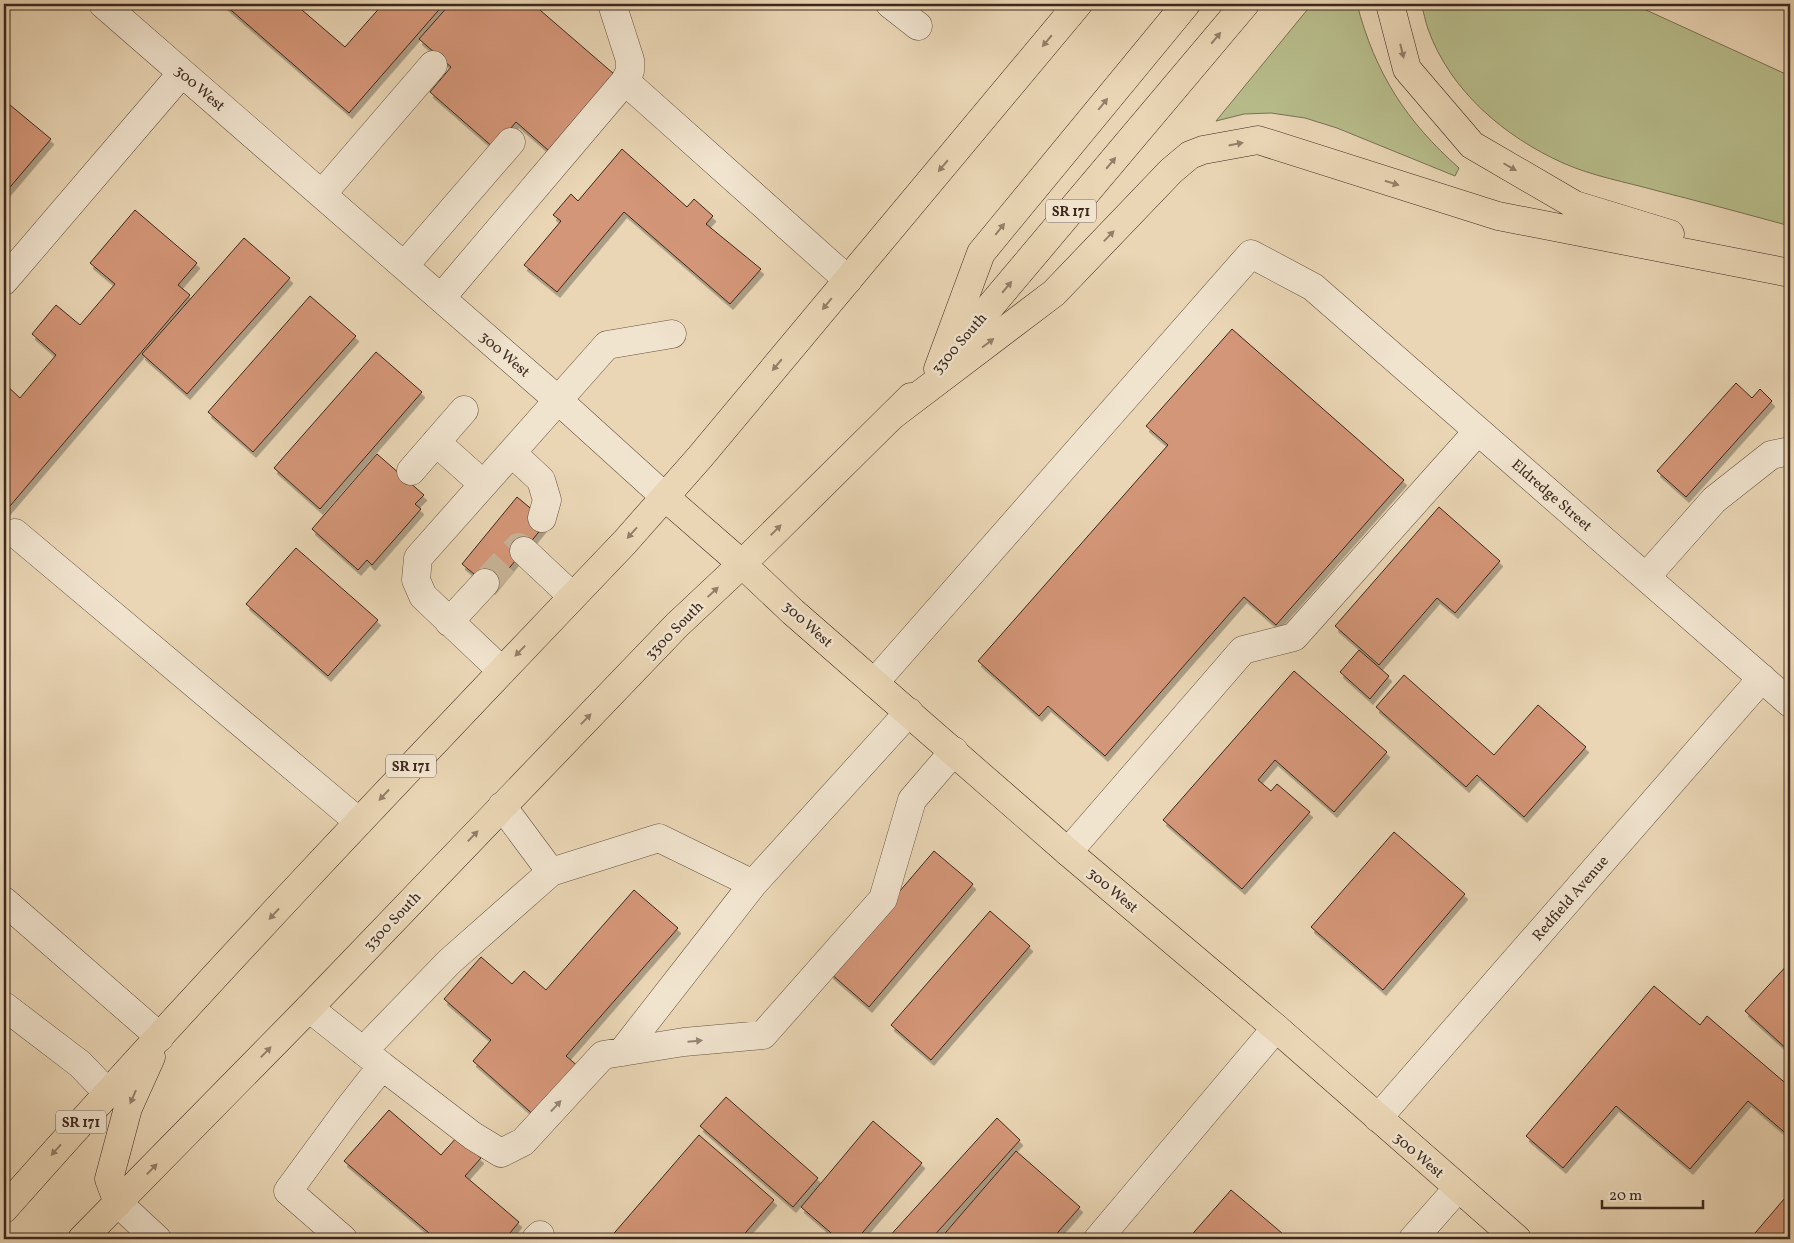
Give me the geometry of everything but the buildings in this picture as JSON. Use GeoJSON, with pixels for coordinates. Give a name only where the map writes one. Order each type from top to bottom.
{"type":"FeatureCollection","features":[{"type":"Feature","properties":{"kind":"main road"},"geometry":{"type":"LineString","coordinates":[[938,369],[981,253],[1186,4]]}},
{"type":"Feature","properties":{"kind":"main road","name":"3300 South"},"geometry":{"type":"LineString","coordinates":[[82,1239],[309,1008],[683,620],[938,369],[1245,4]]}},
{"type":"Feature","properties":{"kind":"main road"},"geometry":{"type":"LineString","coordinates":[[1390,4],[1407,69],[1472,145],[1575,205],[1790,272]]}},
{"type":"Feature","properties":{"kind":"main road","name":"SR 171"},"geometry":{"type":"LineString","coordinates":[[4,1209],[107,1092],[665,497],[848,280],[1071,8]]}},
{"type":"Feature","properties":{"kind":"main road"},"geometry":{"type":"LineString","coordinates":[[893,415],[1054,293],[1171,171],[1190,155],[1204,150],[1258,140],[1498,216],[1790,272]]}},
{"type":"Feature","properties":{"kind":"main road","name":"300 West"},"geometry":{"type":"LineString","coordinates":[[665,497],[742,564],[793,612],[1068,852],[1276,1028],[1516,1239]]}},
{"type":"Feature","properties":{"kind":"main road"},"geometry":{"type":"LineString","coordinates":[[118,1203],[109,1179],[128,1108],[160,1037]]}},
{"type":"Feature","properties":{"kind":"street","name":"300 West"},"geometry":{"type":"LineString","coordinates":[[103,4],[558,400],[665,497]]}},
{"type":"Feature","properties":{"kind":"street"},"geometry":{"type":"LineString","coordinates":[[441,298],[625,81],[630,71],[630,60],[612,4]]}},
{"type":"Feature","properties":{"kind":"street"},"geometry":{"type":"LineString","coordinates":[[890,4],[918,26]]}},
{"type":"Feature","properties":{"kind":"street"},"geometry":{"type":"LineString","coordinates":[[322,194],[433,65]]}},
{"type":"Feature","properties":{"kind":"street"},"geometry":{"type":"LineString","coordinates":[[4,281],[182,73]]}},
{"type":"Feature","properties":{"kind":"street"},"geometry":{"type":"LineString","coordinates":[[625,81],[848,280]]}},
{"type":"Feature","properties":{"kind":"street"},"geometry":{"type":"LineString","coordinates":[[404,266],[511,142]]}},
{"type":"Feature","properties":{"kind":"street","name":"Eldredge Street"},"geometry":{"type":"LineString","coordinates":[[875,682],[1252,254],[1313,287],[1790,703]]}},
{"type":"Feature","properties":{"kind":"street"},"geometry":{"type":"LineString","coordinates":[[502,671],[423,596],[416,580],[418,558],[607,345],[672,334]]}},
{"type":"Feature","properties":{"kind":"street"},"geometry":{"type":"LineString","coordinates":[[411,471],[464,410]]}},
{"type":"Feature","properties":{"kind":"street"},"geometry":{"type":"LineString","coordinates":[[1068,852],[1243,650],[1294,637],[1478,431]]}},
{"type":"Feature","properties":{"kind":"street"},"geometry":{"type":"LineString","coordinates":[[436,442],[483,484]]}},
{"type":"Feature","properties":{"kind":"street"},"geometry":{"type":"LineString","coordinates":[[1646,577],[1714,500],[1771,455],[1790,450]]}},
{"type":"Feature","properties":{"kind":"street"},"geometry":{"type":"LineString","coordinates":[[512,453],[541,480],[547,500],[542,518]]}},
{"type":"Feature","properties":{"kind":"street"},"geometry":{"type":"LineString","coordinates":[[15,533],[359,822]]}},
{"type":"Feature","properties":{"kind":"street"},"geometry":{"type":"LineString","coordinates":[[524,551],[572,596]]}},
{"type":"Feature","properties":{"kind":"street"},"geometry":{"type":"LineString","coordinates":[[449,622],[485,583]]}},
{"type":"Feature","properties":{"kind":"street","name":"Redfield Avenue"},"geometry":{"type":"LineString","coordinates":[[1378,1118],[1762,678]]}},
{"type":"Feature","properties":{"kind":"street"},"geometry":{"type":"LineString","coordinates":[[622,1052],[753,884],[909,712]]}},
{"type":"Feature","properties":{"kind":"street"},"geometry":{"type":"LineString","coordinates":[[309,1008],[474,1136],[501,1153],[523,1142],[603,1055],[684,1042],[763,1035],[883,899],[912,800],[954,752]]}},
{"type":"Feature","properties":{"kind":"street"},"geometry":{"type":"LineString","coordinates":[[502,806],[551,872]]}},
{"type":"Feature","properties":{"kind":"street"},"geometry":{"type":"LineString","coordinates":[[343,1239],[288,1191],[346,1112],[373,1058],[449,962],[551,872],[659,838],[753,884]]}},
{"type":"Feature","properties":{"kind":"street"},"geometry":{"type":"LineString","coordinates":[[4,901],[160,1037]]}},
{"type":"Feature","properties":{"kind":"street"},"geometry":{"type":"LineString","coordinates":[[4,1006],[80,1064],[107,1092]]}},
{"type":"Feature","properties":{"kind":"street"},"geometry":{"type":"LineString","coordinates":[[1098,1239],[1276,1028]]}},
{"type":"Feature","properties":{"kind":"street"},"geometry":{"type":"LineString","coordinates":[[1413,1239],[1458,1188]]}},
{"type":"Feature","properties":{"kind":"street"},"geometry":{"type":"LineString","coordinates":[[118,1203],[157,1239]]}},
{"type":"Feature","properties":{"kind":"green space"},"geometry":{"type":"Polygon","coordinates":[[[1312,4],[1357,4],[1364,29],[1383,74],[1408,114],[1459,168],[1455,176],[1337,128],[1305,118],[1271,113],[1244,114],[1216,121],[1312,4]]]}},
{"type":"Feature","properties":{"kind":"green space"},"geometry":{"type":"Polygon","coordinates":[[[1421,4],[1633,4],[1790,76],[1790,226],[1586,172],[1563,163],[1521,140],[1482,110],[1450,72],[1428,29],[1421,4]]]}},
{"type":"Feature","properties":{"kind":"tunnel"},"geometry":{"type":"LineString","coordinates":[[485,583],[519,547],[524,551]]}}]}
